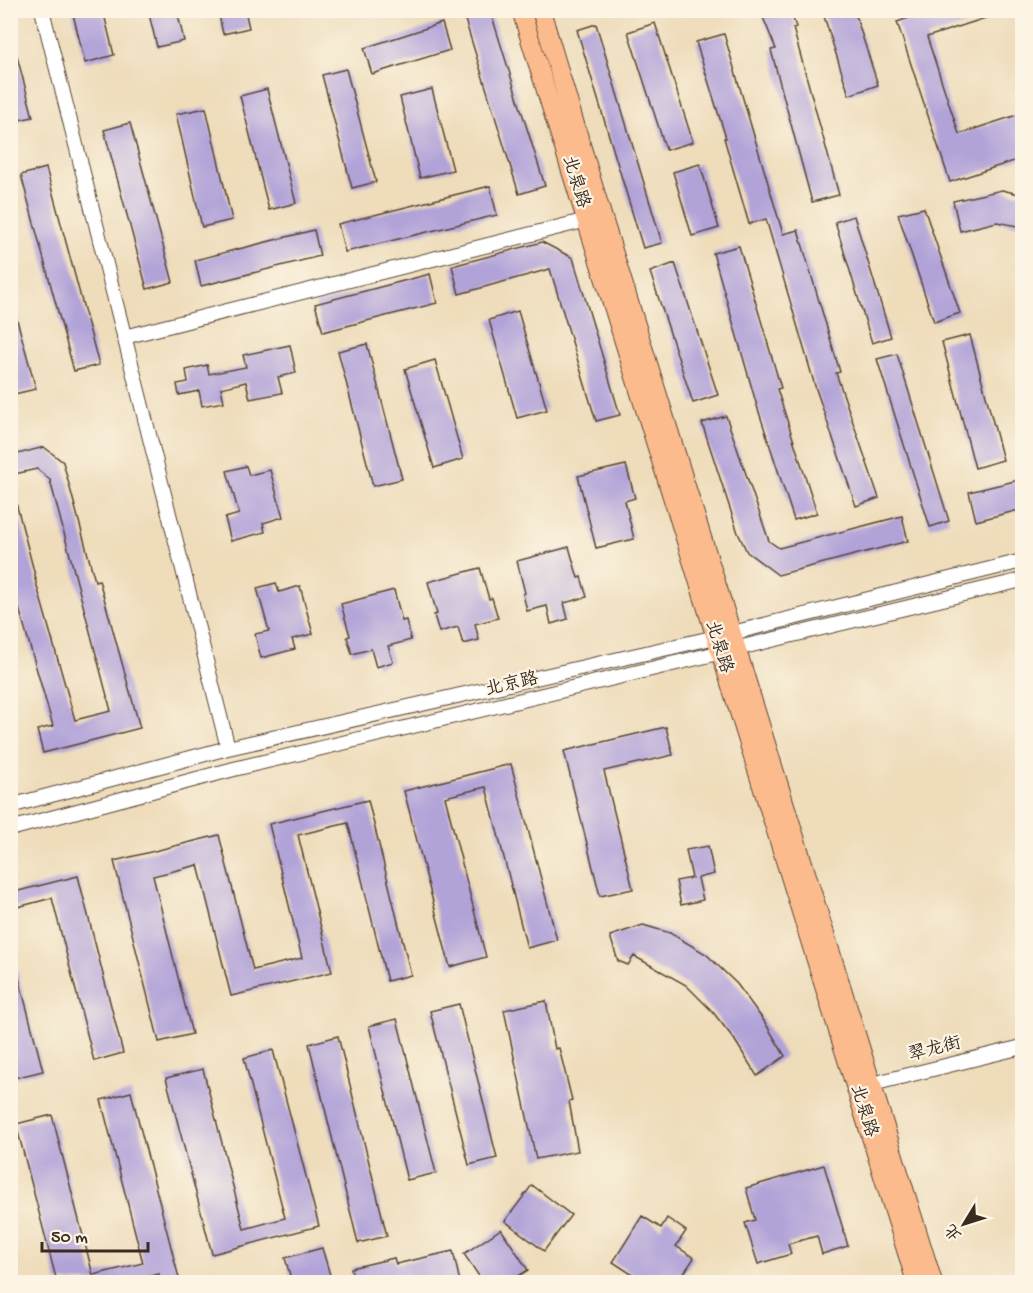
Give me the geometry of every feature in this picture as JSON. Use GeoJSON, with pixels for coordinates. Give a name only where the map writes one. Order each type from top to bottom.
{"type":"FeatureCollection","features":[{"type":"Feature","properties":{"kind":"main road","name":"北泉路"},"geometry":{"type":"LineString","coordinates":[[521,10],[595,218],[863,1086],[916,1282]]}},
{"type":"Feature","properties":{"kind":"main road","name":"北泉路"},"geometry":{"type":"LineString","coordinates":[[541,10],[595,218]]}},
{"type":"Feature","properties":{"kind":"main road","name":"北泉路"},"geometry":{"type":"LineString","coordinates":[[863,1086],[933,1282]]}},
{"type":"Feature","properties":{"kind":"street"},"geometry":{"type":"LineString","coordinates":[[42,10],[228,748]]}},
{"type":"Feature","properties":{"kind":"street"},"geometry":{"type":"LineString","coordinates":[[124,337],[595,218]]}},
{"type":"Feature","properties":{"kind":"street","name":"北京路"},"geometry":{"type":"LineString","coordinates":[[10,829],[726,643],[1023,561]]}},
{"type":"Feature","properties":{"kind":"street","name":"北京路"},"geometry":{"type":"LineString","coordinates":[[10,806],[228,748],[1023,580]]}},
{"type":"Feature","properties":{"kind":"street","name":"翠龙街"},"geometry":{"type":"LineString","coordinates":[[863,1086],[1023,1047]]}},
{"type":"Feature","properties":{"kind":"building"},"geometry":{"type":"Polygon","coordinates":[[[72,10],[103,10],[114,55],[85,63],[72,10]]]}},
{"type":"Feature","properties":{"kind":"building"},"geometry":{"type":"Polygon","coordinates":[[[148,10],[177,10],[184,41],[157,47],[148,10]]]}},
{"type":"Feature","properties":{"kind":"building"},"geometry":{"type":"Polygon","coordinates":[[[218,10],[245,10],[249,28],[223,34],[218,10]]]}},
{"type":"Feature","properties":{"kind":"building"},"geometry":{"type":"Polygon","coordinates":[[[462,10],[490,10],[545,186],[519,194],[462,10]]]}},
{"type":"Feature","properties":{"kind":"building"},"geometry":{"type":"Polygon","coordinates":[[[760,10],[790,10],[839,195],[812,202],[771,50],[776,49],[760,10]]]}},
{"type":"Feature","properties":{"kind":"building"},"geometry":{"type":"Polygon","coordinates":[[[832,10],[854,10],[878,85],[849,95],[823,13],[832,10]]]}},
{"type":"Feature","properties":{"kind":"building"},"geometry":{"type":"Polygon","coordinates":[[[931,10],[1000,10],[1001,13],[927,37],[959,134],[1023,113],[1023,158],[950,182],[897,22],[931,10]]]}},
{"type":"Feature","properties":{"kind":"building"},"geometry":{"type":"Polygon","coordinates":[[[442,23],[450,50],[372,74],[364,48],[442,23]]]}},
{"type":"Feature","properties":{"kind":"building"},"geometry":{"type":"Polygon","coordinates":[[[655,23],[693,142],[666,150],[628,32],[655,23]]]}},
{"type":"Feature","properties":{"kind":"building"},"geometry":{"type":"Polygon","coordinates":[[[596,24],[662,243],[643,248],[577,30],[596,24]]]}},
{"type":"Feature","properties":{"kind":"building"},"geometry":{"type":"Polygon","coordinates":[[[724,34],[783,234],[798,230],[840,372],[836,373],[879,498],[856,506],[815,386],[766,219],[749,224],[724,138],[726,138],[696,42],[724,34]]]}},
{"type":"Feature","properties":{"kind":"building"},"geometry":{"type":"Polygon","coordinates":[[[10,45],[14,45],[33,117],[10,122],[10,45]]]}},
{"type":"Feature","properties":{"kind":"building"},"geometry":{"type":"Polygon","coordinates":[[[346,69],[376,182],[352,188],[322,75],[346,69]]]}},
{"type":"Feature","properties":{"kind":"building"},"geometry":{"type":"Polygon","coordinates":[[[267,89],[296,203],[269,210],[240,96],[267,89]]]}},
{"type":"Feature","properties":{"kind":"building"},"geometry":{"type":"Polygon","coordinates":[[[432,89],[453,170],[420,178],[400,97],[432,89]]]}},
{"type":"Feature","properties":{"kind":"building"},"geometry":{"type":"Polygon","coordinates":[[[206,108],[232,220],[202,227],[176,114],[206,108]]]}},
{"type":"Feature","properties":{"kind":"building"},"geometry":{"type":"Polygon","coordinates":[[[130,123],[173,282],[147,289],[104,130],[130,123]]]}},
{"type":"Feature","properties":{"kind":"building"},"geometry":{"type":"Polygon","coordinates":[[[700,164],[719,228],[692,236],[673,172],[700,164]]]}},
{"type":"Feature","properties":{"kind":"building"},"geometry":{"type":"Polygon","coordinates":[[[46,168],[99,365],[74,371],[21,175],[46,168]]]}},
{"type":"Feature","properties":{"kind":"building"},"geometry":{"type":"Polygon","coordinates":[[[490,186],[497,215],[345,252],[338,224],[490,186]]]}},
{"type":"Feature","properties":{"kind":"building"},"geometry":{"type":"Polygon","coordinates":[[[1002,190],[1023,195],[1023,227],[997,222],[960,231],[953,201],[1002,190]]]}},
{"type":"Feature","properties":{"kind":"building"},"geometry":{"type":"Polygon","coordinates":[[[924,208],[960,313],[934,322],[898,214],[924,208]]]}},
{"type":"Feature","properties":{"kind":"building"},"geometry":{"type":"Polygon","coordinates":[[[854,216],[891,337],[872,343],[835,222],[854,216]]]}},
{"type":"Feature","properties":{"kind":"building"},"geometry":{"type":"Polygon","coordinates":[[[314,230],[320,256],[201,286],[195,260],[314,230]]]}},
{"type":"Feature","properties":{"kind":"building"},"geometry":{"type":"Polygon","coordinates":[[[542,242],[573,258],[620,415],[596,421],[550,269],[459,294],[452,266],[542,242]]]}},
{"type":"Feature","properties":{"kind":"building"},"geometry":{"type":"Polygon","coordinates":[[[739,246],[781,388],[777,389],[817,513],[794,520],[757,406],[713,253],[739,246]]]}},
{"type":"Feature","properties":{"kind":"building"},"geometry":{"type":"Polygon","coordinates":[[[675,263],[718,395],[693,403],[650,272],[675,263]]]}},
{"type":"Feature","properties":{"kind":"building"},"geometry":{"type":"Polygon","coordinates":[[[430,274],[437,303],[323,332],[315,304],[430,274]]]}},
{"type":"Feature","properties":{"kind":"building"},"geometry":{"type":"Polygon","coordinates":[[[14,309],[36,389],[10,395],[10,310],[14,309]]]}},
{"type":"Feature","properties":{"kind":"building"},"geometry":{"type":"Polygon","coordinates":[[[518,311],[547,410],[517,418],[489,320],[518,311]]]}},
{"type":"Feature","properties":{"kind":"building"},"geometry":{"type":"Polygon","coordinates":[[[970,335],[1003,460],[975,468],[942,342],[970,335]]]}},
{"type":"Feature","properties":{"kind":"building"},"geometry":{"type":"Polygon","coordinates":[[[367,344],[402,479],[373,486],[338,351],[367,344]]]}},
{"type":"Feature","properties":{"kind":"building"},"geometry":{"type":"Polygon","coordinates":[[[290,345],[296,373],[278,377],[282,393],[250,399],[246,382],[221,388],[224,402],[202,406],[199,391],[179,395],[177,384],[188,382],[186,370],[207,365],[209,374],[246,367],[243,355],[290,345]]]}},
{"type":"Feature","properties":{"kind":"building"},"geometry":{"type":"Polygon","coordinates":[[[897,354],[949,521],[930,527],[877,359],[897,354]]]}},
{"type":"Feature","properties":{"kind":"building"},"geometry":{"type":"Polygon","coordinates":[[[435,360],[463,459],[434,468],[405,369],[435,360]]]}},
{"type":"Feature","properties":{"kind":"building"},"geometry":{"type":"Polygon","coordinates":[[[726,416],[769,541],[779,548],[902,516],[908,541],[778,575],[747,552],[738,533],[702,423],[726,416]]]}},
{"type":"Feature","properties":{"kind":"building"},"geometry":{"type":"Polygon","coordinates":[[[44,447],[63,462],[95,581],[99,580],[140,728],[43,753],[37,730],[53,726],[10,570],[10,495],[14,495],[75,720],[111,711],[50,480],[37,469],[10,475],[10,456],[44,447]]]}},
{"type":"Feature","properties":{"kind":"building"},"geometry":{"type":"Polygon","coordinates":[[[626,465],[635,498],[625,501],[634,539],[596,548],[578,476],[626,465]]]}},
{"type":"Feature","properties":{"kind":"building"},"geometry":{"type":"Polygon","coordinates":[[[246,466],[249,475],[270,470],[283,517],[263,523],[265,532],[231,541],[225,518],[239,514],[227,471],[246,466]]]}},
{"type":"Feature","properties":{"kind":"building"},"geometry":{"type":"Polygon","coordinates":[[[1023,479],[1023,509],[976,521],[969,492],[1023,479]]]}},
{"type":"Feature","properties":{"kind":"building"},"geometry":{"type":"Polygon","coordinates":[[[569,547],[578,578],[581,577],[587,597],[564,603],[568,619],[551,624],[547,606],[527,611],[517,561],[569,547]]]}},
{"type":"Feature","properties":{"kind":"building"},"geometry":{"type":"Polygon","coordinates":[[[480,568],[489,599],[492,598],[498,618],[475,624],[479,640],[463,644],[458,627],[439,632],[434,615],[437,614],[428,582],[480,568]]]}},
{"type":"Feature","properties":{"kind":"building"},"geometry":{"type":"Polygon","coordinates":[[[276,583],[279,592],[300,586],[313,634],[292,639],[295,649],[261,658],[255,634],[269,631],[257,588],[276,583]]]}},
{"type":"Feature","properties":{"kind":"building"},"geometry":{"type":"Polygon","coordinates":[[[394,590],[402,621],[406,620],[411,640],[388,646],[393,662],[376,667],[371,649],[352,654],[347,637],[350,636],[341,604],[394,590]]]}},
{"type":"Feature","properties":{"kind":"building"},"geometry":{"type":"Polygon","coordinates":[[[666,727],[673,755],[604,771],[633,889],[600,896],[564,751],[666,727]]]}},
{"type":"Feature","properties":{"kind":"building"},"geometry":{"type":"Polygon","coordinates":[[[511,764],[557,940],[527,948],[486,787],[445,797],[486,957],[450,967],[404,791],[511,764]]]}},
{"type":"Feature","properties":{"kind":"building"},"geometry":{"type":"Polygon","coordinates":[[[368,800],[411,975],[387,981],[348,823],[298,835],[332,972],[231,996],[198,865],[153,876],[192,1034],[159,1042],[114,861],[219,835],[253,970],[302,958],[269,824],[368,800]]]}},
{"type":"Feature","properties":{"kind":"building"},"geometry":{"type":"Polygon","coordinates":[[[708,846],[714,874],[698,878],[703,900],[681,905],[676,881],[692,878],[686,850],[708,846]]]}},
{"type":"Feature","properties":{"kind":"building"},"geometry":{"type":"Polygon","coordinates":[[[78,876],[123,1053],[94,1061],[52,898],[10,909],[10,893],[78,876]]]}},
{"type":"Feature","properties":{"kind":"building"},"geometry":{"type":"Polygon","coordinates":[[[643,925],[670,933],[706,954],[737,984],[764,1021],[785,1056],[757,1076],[734,1039],[712,1011],[686,985],[634,956],[628,965],[618,961],[610,936],[643,925]]]}},
{"type":"Feature","properties":{"kind":"building"},"geometry":{"type":"Polygon","coordinates":[[[14,959],[43,1071],[10,1079],[10,960],[14,959]]]}},
{"type":"Feature","properties":{"kind":"building"},"geometry":{"type":"Polygon","coordinates":[[[546,1001],[555,1049],[559,1048],[572,1100],[569,1101],[578,1151],[536,1159],[504,1010],[546,1001]]]}},
{"type":"Feature","properties":{"kind":"building"},"geometry":{"type":"Polygon","coordinates":[[[459,1004],[497,1158],[469,1165],[430,1011],[459,1004]]]}},
{"type":"Feature","properties":{"kind":"building"},"geometry":{"type":"Polygon","coordinates":[[[397,1019],[436,1173],[407,1180],[369,1026],[397,1019]]]}},
{"type":"Feature","properties":{"kind":"building"},"geometry":{"type":"Polygon","coordinates":[[[338,1036],[387,1236],[358,1243],[309,1044],[338,1036]]]}},
{"type":"Feature","properties":{"kind":"building"},"geometry":{"type":"Polygon","coordinates":[[[273,1050],[319,1226],[212,1254],[166,1078],[203,1069],[244,1229],[285,1218],[244,1058],[273,1050]]]}},
{"type":"Feature","properties":{"kind":"building"},"geometry":{"type":"Polygon","coordinates":[[[131,1092],[180,1282],[160,1282],[159,1274],[127,1282],[57,1282],[16,1124],[52,1115],[93,1275],[143,1263],[101,1100],[131,1092]]]}},
{"type":"Feature","properties":{"kind":"building"},"geometry":{"type":"Polygon","coordinates":[[[824,1165],[848,1246],[822,1254],[817,1236],[788,1244],[791,1254],[758,1264],[745,1223],[755,1220],[746,1188],[824,1165]]]}},
{"type":"Feature","properties":{"kind":"building"},"geometry":{"type":"Polygon","coordinates":[[[532,1185],[571,1215],[544,1251],[505,1221],[532,1185]]]}},
{"type":"Feature","properties":{"kind":"building"},"geometry":{"type":"Polygon","coordinates":[[[642,1216],[661,1228],[667,1218],[686,1231],[676,1246],[694,1258],[678,1282],[666,1282],[657,1277],[653,1282],[628,1282],[633,1275],[613,1262],[642,1216]]]}},
{"type":"Feature","properties":{"kind":"building"},"geometry":{"type":"Polygon","coordinates":[[[501,1229],[528,1270],[509,1282],[483,1282],[464,1254],[501,1229]]]}},
{"type":"Feature","properties":{"kind":"building"},"geometry":{"type":"Polygon","coordinates":[[[322,1248],[332,1282],[292,1282],[285,1258],[322,1248]]]}},
{"type":"Feature","properties":{"kind":"building"},"geometry":{"type":"Polygon","coordinates":[[[453,1251],[460,1282],[354,1282],[351,1268],[394,1258],[396,1264],[453,1251]]]}}]}
